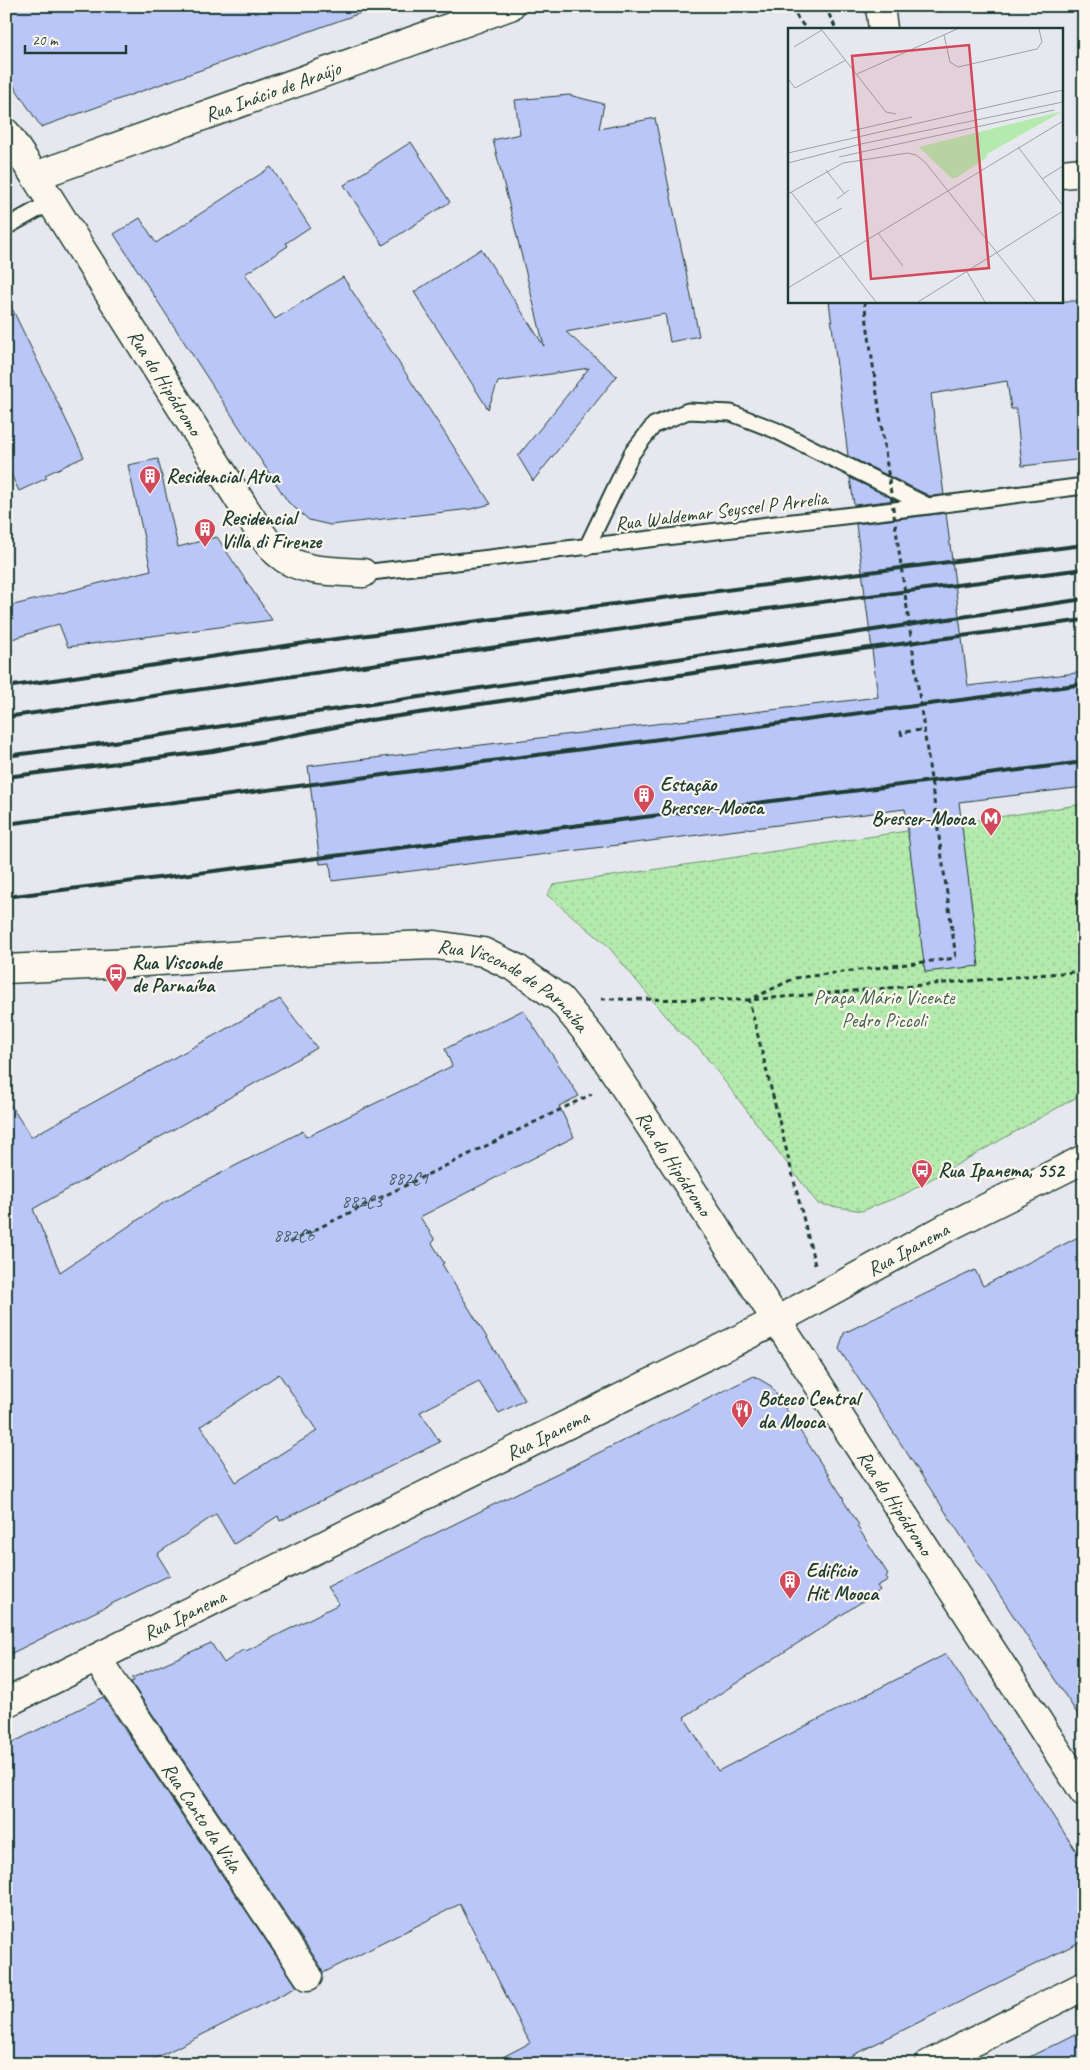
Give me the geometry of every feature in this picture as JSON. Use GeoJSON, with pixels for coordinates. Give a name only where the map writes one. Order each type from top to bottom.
{"type":"FeatureCollection","features":[{"type":"Feature","properties":{"kind":"street","name":"Rua Inácio de Araújo"},"geometry":{"type":"LineString","coordinates":[[34,176],[510,6]]}},
{"type":"Feature","properties":{"kind":"street"},"geometry":{"type":"LineString","coordinates":[[880,6],[883,28]]}},
{"type":"Feature","properties":{"kind":"street","name":"Rua do Hipódromo"},"geometry":{"type":"LineString","coordinates":[[6,134],[52,202],[249,515],[272,548],[281,556],[304,566],[316,569],[363,573]]}},
{"type":"Feature","properties":{"kind":"street"},"geometry":{"type":"LineString","coordinates":[[1062,174],[1084,172]]}},
{"type":"Feature","properties":{"kind":"street","name":"Rua Visconde de Parnaíba"},"geometry":{"type":"LineString","coordinates":[[6,969],[130,963],[347,948],[435,945],[482,952],[516,968],[560,999],[592,1038]]}},
{"type":"Feature","properties":{"kind":"street","name":"Rua do Hipódromo"},"geometry":{"type":"LineString","coordinates":[[592,1038],[778,1320],[1084,1792]]}},
{"type":"Feature","properties":{"kind":"street","name":"Rua Ipanema"},"geometry":{"type":"LineString","coordinates":[[6,1703],[778,1320],[946,1228],[1084,1159]]}},
{"type":"Feature","properties":{"kind":"street","name":"Rua Canto da Vida"},"geometry":{"type":"LineString","coordinates":[[97,1658],[308,1976]]}},
{"type":"Feature","properties":{"kind":"street"},"geometry":{"type":"LineString","coordinates":[[929,2064],[1084,1986]]}},
{"type":"Feature","properties":{"kind":"lane"},"geometry":{"type":"LineString","coordinates":[[6,227],[52,202]]}},
{"type":"Feature","properties":{"kind":"lane"},"geometry":{"type":"LineString","coordinates":[[587,547],[632,453],[654,425],[688,411],[731,413],[775,430],[928,506]]}},
{"type":"Feature","properties":{"kind":"lane","name":"Rua Waldemar Seyssel P Arrelia"},"geometry":{"type":"LineString","coordinates":[[363,573],[1084,486]]}},
{"type":"Feature","properties":{"kind":"path"},"geometry":{"type":"LineString","coordinates":[[793,6],[797,17],[805,28]]}},
{"type":"Feature","properties":{"kind":"path"},"geometry":{"type":"LineString","coordinates":[[825,6],[836,28]]}},
{"type":"Feature","properties":{"kind":"path"},"geometry":{"type":"LineString","coordinates":[[749,1000],[795,978],[956,958],[864,302]]}},
{"type":"Feature","properties":{"kind":"path"},"geometry":{"type":"LineString","coordinates":[[902,736],[901,732],[924,730]]}},
{"type":"Feature","properties":{"kind":"path"},"geometry":{"type":"LineString","coordinates":[[560,999],[749,1000],[1084,971]]}},
{"type":"Feature","properties":{"kind":"path"},"geometry":{"type":"LineString","coordinates":[[749,1000],[822,1296]]}},
{"type":"Feature","properties":{"kind":"path"},"geometry":{"type":"LineString","coordinates":[[290,1242],[620,1080]]}},
{"type":"Feature","properties":{"kind":"green space","name":"Praça Mário Vicente Pedro Piccoli"},"geometry":{"type":"Polygon","coordinates":[[[1084,804],[1084,1093],[903,1195],[862,1211],[818,1204],[700,1049],[680,1033],[607,945],[547,895],[553,885],[1084,804]]]}},
{"type":"Feature","properties":{"kind":"building"},"geometry":{"type":"Polygon","coordinates":[[[6,6],[368,6],[369,10],[41,127],[6,74],[6,6]]]}},
{"type":"Feature","properties":{"kind":"building"},"geometry":{"type":"Polygon","coordinates":[[[569,95],[604,104],[599,129],[655,118],[699,336],[670,342],[665,314],[566,332],[617,376],[533,481],[518,456],[589,368],[498,382],[488,409],[414,292],[481,249],[544,346],[493,140],[520,134],[515,100],[569,95]]]}},
{"type":"Feature","properties":{"kind":"building"},"geometry":{"type":"Polygon","coordinates":[[[411,142],[450,202],[383,245],[344,185],[411,142]]]}},
{"type":"Feature","properties":{"kind":"building"},"geometry":{"type":"Polygon","coordinates":[[[271,167],[310,227],[286,243],[288,246],[245,274],[275,319],[343,277],[491,504],[471,509],[330,525],[309,520],[288,502],[114,234],[140,218],[156,243],[271,167]]]}},
{"type":"Feature","properties":{"kind":"building"},"geometry":{"type":"Polygon","coordinates":[[[6,296],[84,457],[45,475],[47,478],[19,491],[6,464],[6,296]]]}},
{"type":"Feature","properties":{"kind":"building"},"geometry":{"type":"Polygon","coordinates":[[[1084,301],[1084,459],[1022,466],[1016,409],[1011,409],[1007,381],[931,394],[944,495],[930,496],[848,456],[829,302],[1084,301]]]}},
{"type":"Feature","properties":{"kind":"building"},"geometry":{"type":"Polygon","coordinates":[[[158,459],[178,547],[217,537],[272,620],[68,647],[59,624],[6,641],[6,607],[151,570],[128,465],[158,459]]]}},
{"type":"Feature","properties":{"kind":"building"},"geometry":{"type":"Polygon","coordinates":[[[850,478],[896,500],[854,505],[850,478]]]}},
{"type":"Feature","properties":{"kind":"building"},"geometry":{"type":"Polygon","coordinates":[[[946,513],[968,686],[1084,672],[1084,787],[959,802],[979,966],[925,972],[905,809],[332,881],[330,863],[320,864],[308,766],[878,697],[856,524],[946,513]]]}},
{"type":"Feature","properties":{"kind":"building"},"geometry":{"type":"Polygon","coordinates":[[[280,999],[317,1048],[33,1209],[60,1272],[165,1202],[303,1131],[306,1137],[452,1066],[445,1049],[523,1010],[579,1096],[559,1106],[574,1137],[420,1217],[435,1240],[432,1243],[444,1263],[442,1264],[525,1400],[499,1413],[479,1382],[420,1412],[440,1442],[280,1521],[278,1516],[234,1544],[216,1514],[157,1554],[170,1575],[6,1656],[6,1098],[31,1137],[280,999]],[[279,1374],[201,1426],[236,1482],[317,1431],[279,1374]]]}},
{"type":"Feature","properties":{"kind":"building"},"geometry":{"type":"Polygon","coordinates":[[[1084,1234],[1084,1724],[839,1349],[844,1333],[975,1270],[983,1286],[1084,1234]]]}},
{"type":"Feature","properties":{"kind":"building"},"geometry":{"type":"Polygon","coordinates":[[[754,1376],[771,1386],[844,1499],[859,1525],[857,1526],[888,1574],[886,1576],[888,1580],[877,1586],[880,1590],[684,1717],[718,1771],[946,1654],[1084,1863],[1084,1940],[835,2064],[489,2064],[530,2043],[460,1904],[323,1973],[321,1967],[131,1682],[134,1681],[132,1678],[211,1643],[224,1663],[244,1649],[246,1651],[339,1604],[327,1587],[754,1376]]]}},
{"type":"Feature","properties":{"kind":"building"},"geometry":{"type":"Polygon","coordinates":[[[103,1697],[297,1987],[144,2064],[6,2064],[6,1746],[103,1697]]]}},
{"type":"Feature","properties":{"kind":"building"},"geometry":{"type":"Polygon","coordinates":[[[1076,2034],[1084,2049],[1084,2064],[1015,2064],[1076,2034]]]}},
{"type":"Feature","properties":{"kind":"railway"},"geometry":{"type":"LineString","coordinates":[[6,687],[312,642],[1084,545]]}},
{"type":"Feature","properties":{"kind":"railway"},"geometry":{"type":"LineString","coordinates":[[6,717],[742,612],[1084,569]]}},
{"type":"Feature","properties":{"kind":"railway"},"geometry":{"type":"LineString","coordinates":[[6,756],[121,741],[1084,599]]}},
{"type":"Feature","properties":{"kind":"railway"},"geometry":{"type":"LineString","coordinates":[[6,777],[213,751],[371,720],[824,654],[1084,620]]}},
{"type":"Feature","properties":{"kind":"railway"},"geometry":{"type":"LineString","coordinates":[[6,824],[1084,684]]}},
{"type":"Feature","properties":{"kind":"railway"},"geometry":{"type":"LineString","coordinates":[[6,897],[1084,762]]}},
{"type":"Feature","properties":{"kind":"place","name":"Residencial Atua"},"geometry":{"type":"Point","coordinates":[150,495]}},
{"type":"Feature","properties":{"kind":"place","name":"Residencial Villa di Firenze"},"geometry":{"type":"Point","coordinates":[205,548]}},
{"type":"Feature","properties":{"kind":"place","name":"Estação Bresser-Mooca"},"geometry":{"type":"Point","coordinates":[644,814]}},
{"type":"Feature","properties":{"kind":"place","name":"Bresser-Mooca"},"geometry":{"type":"Point","coordinates":[991,837]}},
{"type":"Feature","properties":{"kind":"place","name":"Rua Visconde de Parnaíba"},"geometry":{"type":"Point","coordinates":[116,993]}},
{"type":"Feature","properties":{"kind":"place","name":"Rua Ipanema, 552"},"geometry":{"type":"Point","coordinates":[922,1189]}},
{"type":"Feature","properties":{"kind":"place","name":"Boteco Central da Mooca"},"geometry":{"type":"Point","coordinates":[742,1429]}},
{"type":"Feature","properties":{"kind":"place","name":"Edifício Hit Mooca"},"geometry":{"type":"Point","coordinates":[790,1600]}}]}
